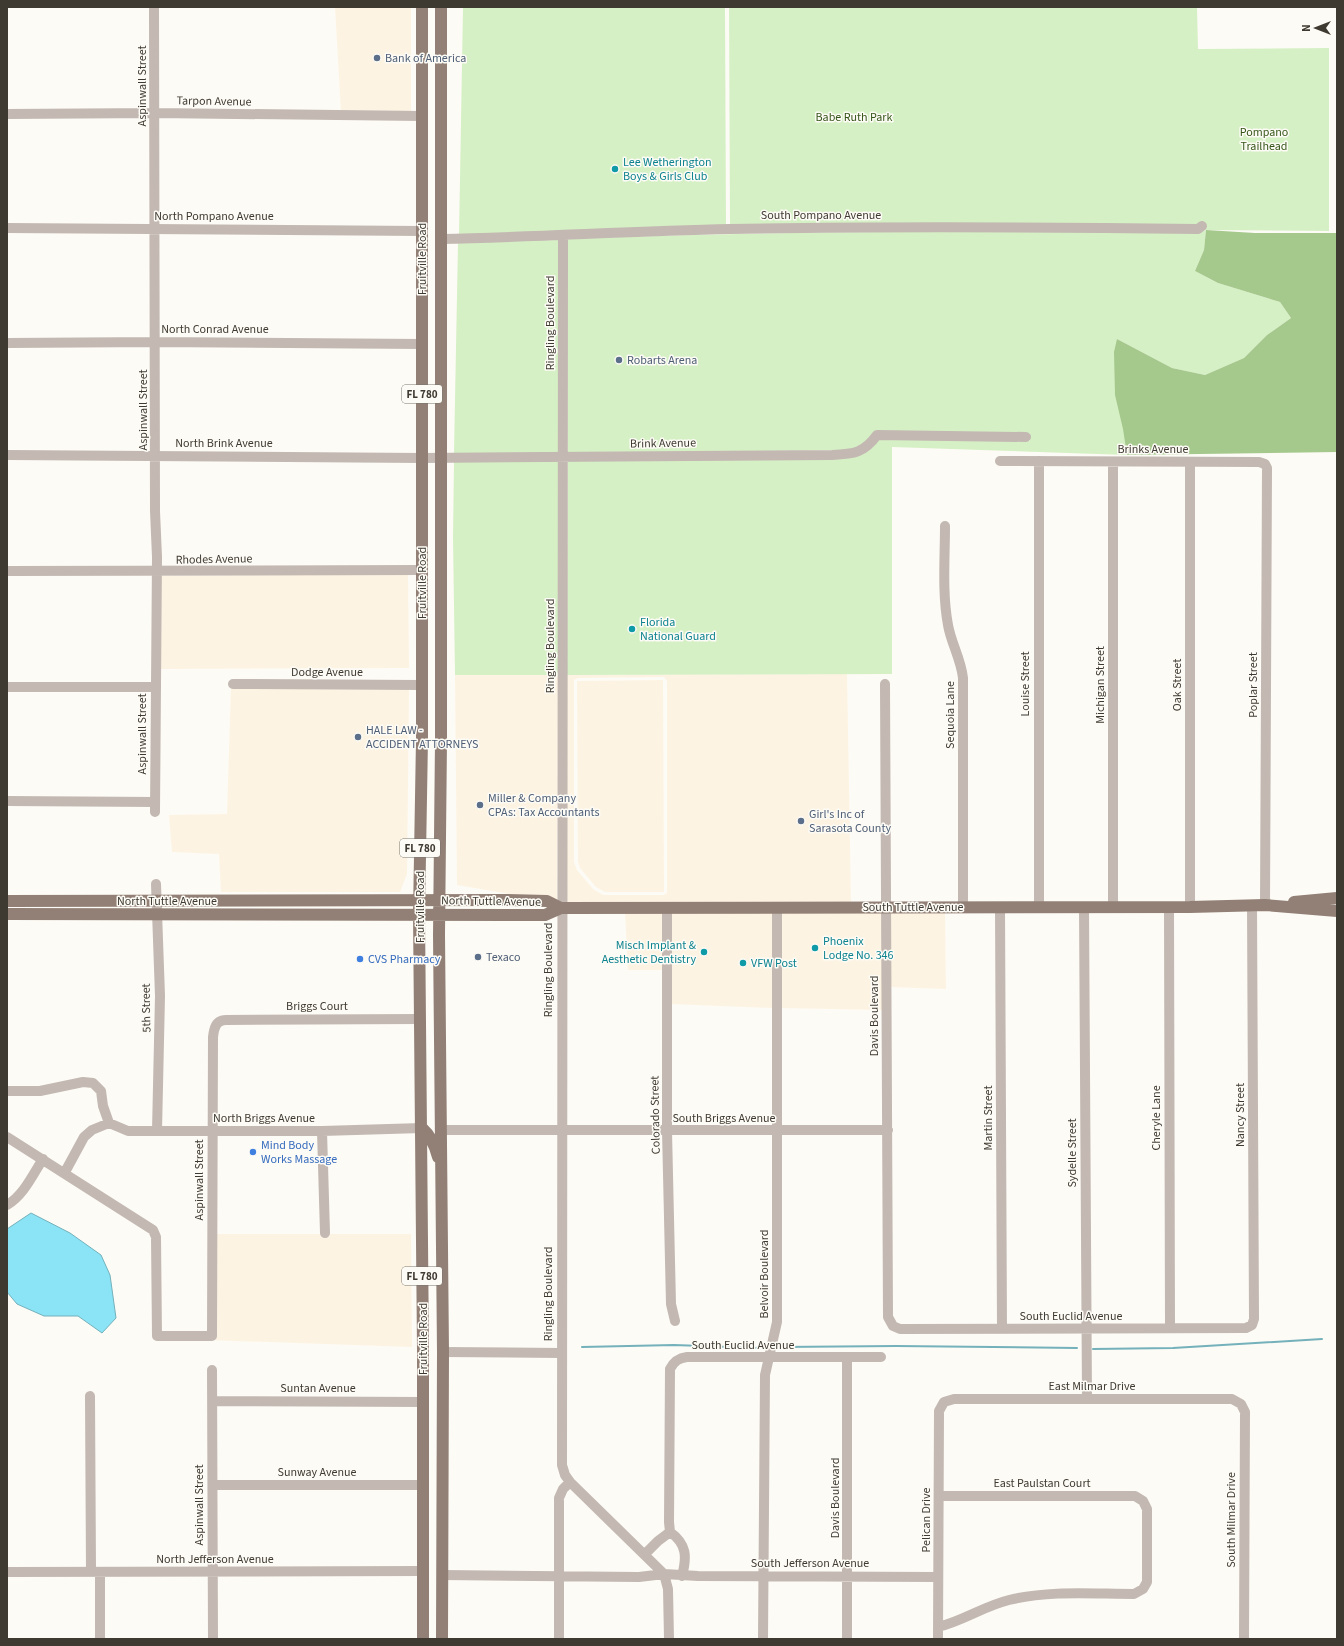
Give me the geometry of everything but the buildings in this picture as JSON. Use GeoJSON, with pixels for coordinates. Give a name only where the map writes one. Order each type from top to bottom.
{"type":"FeatureCollection","features":[{"type":"Feature","properties":{"kind":"main road","name":"Fruitville Road"},"geometry":{"type":"LineString","coordinates":[[422,7],[422,570],[419,914],[422,1128],[423,1639]]}},
{"type":"Feature","properties":{"kind":"main road","name":"Fruitville Road"},"geometry":{"type":"LineString","coordinates":[[441,7],[442,457],[440,914],[443,1352],[442,1639]]}},
{"type":"Feature","properties":{"kind":"main road","name":"South Tuttle Avenue"},"geometry":{"type":"LineString","coordinates":[[1265,905],[1337,898]]}},
{"type":"Feature","properties":{"kind":"main road","name":"North Tuttle Avenue"},"geometry":{"type":"LineString","coordinates":[[7,901],[547,901],[562,908]]}},
{"type":"Feature","properties":{"kind":"main road","name":"South Tuttle Avenue"},"geometry":{"type":"LineString","coordinates":[[562,908],[1190,907],[1265,905],[1337,911]]}},
{"type":"Feature","properties":{"kind":"main road","name":"North Tuttle Avenue"},"geometry":{"type":"LineString","coordinates":[[7,914],[545,915],[562,908]]}},
{"type":"Feature","properties":{"kind":"main road"},"geometry":{"type":"LineString","coordinates":[[422,1128],[428,1133],[434,1144],[442,1172]]}},
{"type":"Feature","properties":{"kind":"street","name":"Aspinwall Street"},"geometry":{"type":"LineString","coordinates":[[7,801],[155,807],[156,113],[154,7]]}},
{"type":"Feature","properties":{"kind":"street","name":"Tarpon Avenue"},"geometry":{"type":"LineString","coordinates":[[7,114],[156,113],[421,116]]}},
{"type":"Feature","properties":{"kind":"street","name":"South Pompano Avenue"},"geometry":{"type":"LineString","coordinates":[[441,239],[563,236],[730,229],[1057,227],[1198,229],[1202,226]]}},
{"type":"Feature","properties":{"kind":"street","name":"North Pompano Avenue"},"geometry":{"type":"LineString","coordinates":[[7,228],[422,231]]}},
{"type":"Feature","properties":{"kind":"street","name":"Ringling Boulevard"},"geometry":{"type":"LineString","coordinates":[[563,236],[561,1131],[562,1465],[565,1475],[570,1482],[664,1574]]}},
{"type":"Feature","properties":{"kind":"street","name":"North Conrad Avenue"},"geometry":{"type":"LineString","coordinates":[[7,343],[156,342],[422,344]]}},
{"type":"Feature","properties":{"kind":"street","name":"Brink Avenue"},"geometry":{"type":"LineString","coordinates":[[442,457],[842,455],[862,450],[870,445],[877,435],[1026,437]]}},
{"type":"Feature","properties":{"kind":"street","name":"North Brink Avenue"},"geometry":{"type":"LineString","coordinates":[[7,455],[442,457]]}},
{"type":"Feature","properties":{"kind":"street","name":"Brinks Avenue"},"geometry":{"type":"LineString","coordinates":[[1000,461],[1259,462],[1266,466]]}},
{"type":"Feature","properties":{"kind":"street","name":"Louise Street"},"geometry":{"type":"LineString","coordinates":[[1039,461],[1039,907]]}},
{"type":"Feature","properties":{"kind":"street","name":"Michigan Street"},"geometry":{"type":"LineString","coordinates":[[1113,462],[1113,907]]}},
{"type":"Feature","properties":{"kind":"street","name":"Oak Street"},"geometry":{"type":"LineString","coordinates":[[1190,462],[1190,907]]}},
{"type":"Feature","properties":{"kind":"street","name":"Poplar Street"},"geometry":{"type":"LineString","coordinates":[[1265,905],[1266,466]]}},
{"type":"Feature","properties":{"kind":"street","name":"Sequoia Lane"},"geometry":{"type":"LineString","coordinates":[[945,526],[946,617],[951,637],[961,664],[963,678],[963,907]]}},
{"type":"Feature","properties":{"kind":"street","name":"Rhodes Avenue"},"geometry":{"type":"LineString","coordinates":[[7,571],[156,572],[422,570]]}},
{"type":"Feature","properties":{"kind":"street","name":"Dodge Avenue"},"geometry":{"type":"LineString","coordinates":[[233,684],[421,685]]}},
{"type":"Feature","properties":{"kind":"street","name":"Davis Boulevard"},"geometry":{"type":"LineString","coordinates":[[885,684],[888,1317],[890,1323]]}},
{"type":"Feature","properties":{"kind":"street"},"geometry":{"type":"LineString","coordinates":[[7,686],[155,687]]}},
{"type":"Feature","properties":{"kind":"street","name":"5th Street"},"geometry":{"type":"LineString","coordinates":[[156,884],[160,996],[157,1131]]}},
{"type":"Feature","properties":{"kind":"street","name":"Nancy Street"},"geometry":{"type":"LineString","coordinates":[[1252,905],[1254,1319],[1252,1325]]}},
{"type":"Feature","properties":{"kind":"street","name":"Belvoir Boulevard"},"geometry":{"type":"LineString","coordinates":[[763,1639],[765,1375],[777,1322],[777,907]]}},
{"type":"Feature","properties":{"kind":"street","name":"Martin Street"},"geometry":{"type":"LineString","coordinates":[[1000,907],[1002,1329]]}},
{"type":"Feature","properties":{"kind":"street","name":"Sydelle Street"},"geometry":{"type":"LineString","coordinates":[[1084,907],[1087,1399]]}},
{"type":"Feature","properties":{"kind":"street","name":"Cheryle Lane"},"geometry":{"type":"LineString","coordinates":[[1168,907],[1170,1328]]}},
{"type":"Feature","properties":{"kind":"street","name":"Colorado Street"},"geometry":{"type":"LineString","coordinates":[[667,908],[667,1130],[671,1304],[675,1322]]}},
{"type":"Feature","properties":{"kind":"street","name":"Briggs Court"},"geometry":{"type":"LineString","coordinates":[[217,1024],[221,1020],[420,1018]]}},
{"type":"Feature","properties":{"kind":"street","name":"Aspinwall Street"},"geometry":{"type":"LineString","coordinates":[[65,1172],[155,1233],[157,1336],[212,1336],[213,1037],[217,1024]]}},
{"type":"Feature","properties":{"kind":"street"},"geometry":{"type":"LineString","coordinates":[[7,1091],[40,1091],[83,1082],[93,1083],[101,1091],[103,1106],[109,1122],[92,1130],[84,1138],[65,1172],[7,1137]]}},
{"type":"Feature","properties":{"kind":"street","name":"North Briggs Avenue"},"geometry":{"type":"LineString","coordinates":[[109,1122],[128,1131],[322,1131],[422,1128]]}},
{"type":"Feature","properties":{"kind":"street"},"geometry":{"type":"LineString","coordinates":[[442,1130],[561,1131]]}},
{"type":"Feature","properties":{"kind":"street","name":"South Briggs Avenue"},"geometry":{"type":"LineString","coordinates":[[561,1131],[888,1130]]}},
{"type":"Feature","properties":{"kind":"street"},"geometry":{"type":"LineString","coordinates":[[322,1131],[325,1233]]}},
{"type":"Feature","properties":{"kind":"street"},"geometry":{"type":"LineString","coordinates":[[7,1204],[14,1201],[22,1192],[43,1159]]}},
{"type":"Feature","properties":{"kind":"street","name":"South Euclid Avenue"},"geometry":{"type":"LineString","coordinates":[[890,1323],[900,1329],[1246,1328],[1252,1325]]}},
{"type":"Feature","properties":{"kind":"street"},"geometry":{"type":"LineString","coordinates":[[443,1352],[561,1353]]}},
{"type":"Feature","properties":{"kind":"street","name":"South Euclid Avenue"},"geometry":{"type":"LineString","coordinates":[[670,1532],[670,1368],[677,1360],[687,1357],[881,1358]]}},
{"type":"Feature","properties":{"kind":"street","name":"Davis Boulevard"},"geometry":{"type":"LineString","coordinates":[[847,1357],[847,1639]]}},
{"type":"Feature","properties":{"kind":"street","name":"Aspinwall Street"},"geometry":{"type":"LineString","coordinates":[[212,1370],[212,1639]]}},
{"type":"Feature","properties":{"kind":"street"},"geometry":{"type":"LineString","coordinates":[[90,1396],[96,1572],[100,1639]]}},
{"type":"Feature","properties":{"kind":"street","name":"East Milmar Drive"},"geometry":{"type":"LineString","coordinates":[[944,1402],[954,1399],[1232,1399],[1240,1402]]}},
{"type":"Feature","properties":{"kind":"street","name":"Suntan Avenue"},"geometry":{"type":"LineString","coordinates":[[212,1401],[423,1402]]}},
{"type":"Feature","properties":{"kind":"street","name":"Pelican Drive"},"geometry":{"type":"LineString","coordinates":[[938,1639],[939,1411],[944,1402]]}},
{"type":"Feature","properties":{"kind":"street","name":"South Milmar Drive"},"geometry":{"type":"LineString","coordinates":[[1240,1402],[1245,1412],[1244,1639]]}},
{"type":"Feature","properties":{"kind":"street"},"geometry":{"type":"LineString","coordinates":[[559,1639],[559,1498],[563,1489],[570,1482]]}},
{"type":"Feature","properties":{"kind":"street","name":"Sunway Avenue"},"geometry":{"type":"LineString","coordinates":[[213,1485],[422,1485]]}},
{"type":"Feature","properties":{"kind":"street","name":"East Paulstan Court"},"geometry":{"type":"LineString","coordinates":[[938,1626],[952,1624],[990,1606],[1025,1596],[1053,1594],[1134,1594],[1143,1589],[1147,1582],[1147,1509],[1143,1501],[1135,1496],[939,1496]]}},
{"type":"Feature","properties":{"kind":"street"},"geometry":{"type":"LineString","coordinates":[[645,1554],[670,1532],[680,1539],[685,1552],[686,1563],[682,1576]]}},
{"type":"Feature","properties":{"kind":"street","name":"North Jefferson Avenue"},"geometry":{"type":"LineString","coordinates":[[7,1572],[423,1571]]}},
{"type":"Feature","properties":{"kind":"street"},"geometry":{"type":"LineString","coordinates":[[442,1575],[639,1576],[664,1574],[668,1589],[669,1639]]}},
{"type":"Feature","properties":{"kind":"street","name":"South Jefferson Avenue"},"geometry":{"type":"LineString","coordinates":[[664,1574],[682,1576],[938,1576]]}},
{"type":"Feature","properties":{"kind":"shaded area"},"geometry":{"type":"Polygon","coordinates":[[[335,7],[411,7],[411,113],[341,112],[335,7]]]}},
{"type":"Feature","properties":{"kind":"shaded area"},"geometry":{"type":"Polygon","coordinates":[[[408,574],[409,668],[160,669],[160,576],[408,574]]]}},
{"type":"Feature","properties":{"kind":"shaded area"},"geometry":{"type":"Polygon","coordinates":[[[847,674],[851,903],[566,904],[567,675],[847,674]],[[664,677],[578,678],[574,680],[574,862],[577,870],[593,889],[603,895],[664,895],[667,893],[667,681],[664,677]]]}},
{"type":"Feature","properties":{"kind":"shaded area"},"geometry":{"type":"Polygon","coordinates":[[[455,675],[558,675],[557,902],[457,885],[455,675]]]}},
{"type":"Feature","properties":{"kind":"shaded area"},"geometry":{"type":"Polygon","coordinates":[[[663,680],[664,892],[605,892],[596,887],[580,868],[578,862],[577,681],[663,680]]]}},
{"type":"Feature","properties":{"kind":"shaded area"},"geometry":{"type":"Polygon","coordinates":[[[231,688],[409,689],[407,874],[400,892],[221,892],[219,854],[172,852],[169,815],[227,814],[231,688]]]}},
{"type":"Feature","properties":{"kind":"shaded area"},"geometry":{"type":"Polygon","coordinates":[[[773,911],[773,1008],[671,1004],[671,912],[773,911]]]}},
{"type":"Feature","properties":{"kind":"shaded area"},"geometry":{"type":"Polygon","coordinates":[[[782,911],[882,911],[883,1010],[781,1008],[782,911]]]}},
{"type":"Feature","properties":{"kind":"shaded area"},"geometry":{"type":"Polygon","coordinates":[[[890,911],[945,911],[946,989],[891,987],[890,911]]]}},
{"type":"Feature","properties":{"kind":"shaded area"},"geometry":{"type":"Polygon","coordinates":[[[625,912],[663,912],[663,970],[628,970],[625,912]]]}},
{"type":"Feature","properties":{"kind":"shaded area"},"geometry":{"type":"Polygon","coordinates":[[[216,1234],[320,1234],[321,1237],[329,1237],[329,1234],[411,1234],[412,1347],[208,1340],[216,1340],[216,1234]]]}},
{"type":"Feature","properties":{"kind":"green space"},"geometry":{"type":"Polygon","coordinates":[[[463,7],[725,7],[726,225],[459,235],[463,7]]]}},
{"type":"Feature","properties":{"kind":"green space","name":"Babe Ruth Park"},"geometry":{"type":"Polygon","coordinates":[[[729,7],[1197,7],[1198,49],[1329,48],[1329,231],[730,229],[729,7]]]}},
{"type":"Feature","properties":{"kind":"green space"},"geometry":{"type":"Polygon","coordinates":[[[1206,230],[1204,250],[1195,271],[1218,283],[1280,302],[1291,318],[1267,335],[1244,358],[1205,375],[1172,368],[1117,339],[1127,455],[892,447],[892,674],[567,675],[568,461],[864,454],[873,447],[879,439],[1030,441],[1030,433],[889,433],[876,430],[866,442],[850,450],[568,453],[567,239],[725,234],[1201,232],[1206,230]]]}},
{"type":"Feature","properties":{"kind":"green space"},"geometry":{"type":"Polygon","coordinates":[[[1206,230],[1255,233],[1337,233],[1337,452],[1127,455],[1115,395],[1114,352],[1117,339],[1172,368],[1205,375],[1244,358],[1267,335],[1291,318],[1280,302],[1218,283],[1195,271],[1204,250],[1206,230]]]}},
{"type":"Feature","properties":{"kind":"green space"},"geometry":{"type":"Polygon","coordinates":[[[559,240],[559,453],[454,453],[458,242],[559,240]]]}},
{"type":"Feature","properties":{"kind":"green space"},"geometry":{"type":"Polygon","coordinates":[[[454,461],[559,461],[558,675],[455,675],[453,538],[454,461]]]}},
{"type":"Feature","properties":{"kind":"water"},"geometry":{"type":"Polygon","coordinates":[[[31,1213],[70,1233],[101,1255],[110,1275],[116,1318],[102,1333],[78,1316],[44,1316],[17,1304],[7,1292],[7,1229],[31,1213]]]}},
{"type":"Feature","properties":{"kind":"waterway"},"geometry":{"type":"LineString","coordinates":[[1093,1349],[1173,1348],[1322,1339]]}},
{"type":"Feature","properties":{"kind":"waterway"},"geometry":{"type":"LineString","coordinates":[[582,1347],[674,1345],[759,1348]]}},
{"type":"Feature","properties":{"kind":"waterway"},"geometry":{"type":"LineString","coordinates":[[780,1347],[896,1346],[1077,1348]]}},
{"type":"Feature","properties":{"kind":"place","name":"Bank of America"},"geometry":{"type":"Point","coordinates":[377,58]}},
{"type":"Feature","properties":{"kind":"place","name":"Lee Wetherington Boys & Girls Club"},"geometry":{"type":"Point","coordinates":[615,169]}},
{"type":"Feature","properties":{"kind":"place","name":"Robarts Arena"},"geometry":{"type":"Point","coordinates":[619,360]}},
{"type":"Feature","properties":{"kind":"place","name":"Florida National Guard"},"geometry":{"type":"Point","coordinates":[632,629]}},
{"type":"Feature","properties":{"kind":"place","name":"HALE LAW - ACCIDENT ATTORNEYS"},"geometry":{"type":"Point","coordinates":[358,737]}},
{"type":"Feature","properties":{"kind":"place","name":"Miller & Company CPAs: Tax Accountants"},"geometry":{"type":"Point","coordinates":[480,805]}},
{"type":"Feature","properties":{"kind":"place","name":"Girl's Inc of Sarasota County"},"geometry":{"type":"Point","coordinates":[801,821]}},
{"type":"Feature","properties":{"kind":"place","name":"Phoenix Lodge No. 346"},"geometry":{"type":"Point","coordinates":[815,948]}},
{"type":"Feature","properties":{"kind":"place","name":"Misch Implant & Aesthetic Dentistry"},"geometry":{"type":"Point","coordinates":[704,952]}},
{"type":"Feature","properties":{"kind":"place","name":"Texaco"},"geometry":{"type":"Point","coordinates":[478,957]}},
{"type":"Feature","properties":{"kind":"place","name":"CVS Pharmacy"},"geometry":{"type":"Point","coordinates":[360,959]}},
{"type":"Feature","properties":{"kind":"place","name":"VFW Post"},"geometry":{"type":"Point","coordinates":[743,963]}},
{"type":"Feature","properties":{"kind":"place","name":"Mind Body Works Massage"},"geometry":{"type":"Point","coordinates":[253,1152]}},
{"type":"Feature","properties":{"kind":"park label","name":"Pompano Trailhead"},"geometry":{"type":"Point","coordinates":[1264,139]}}]}
